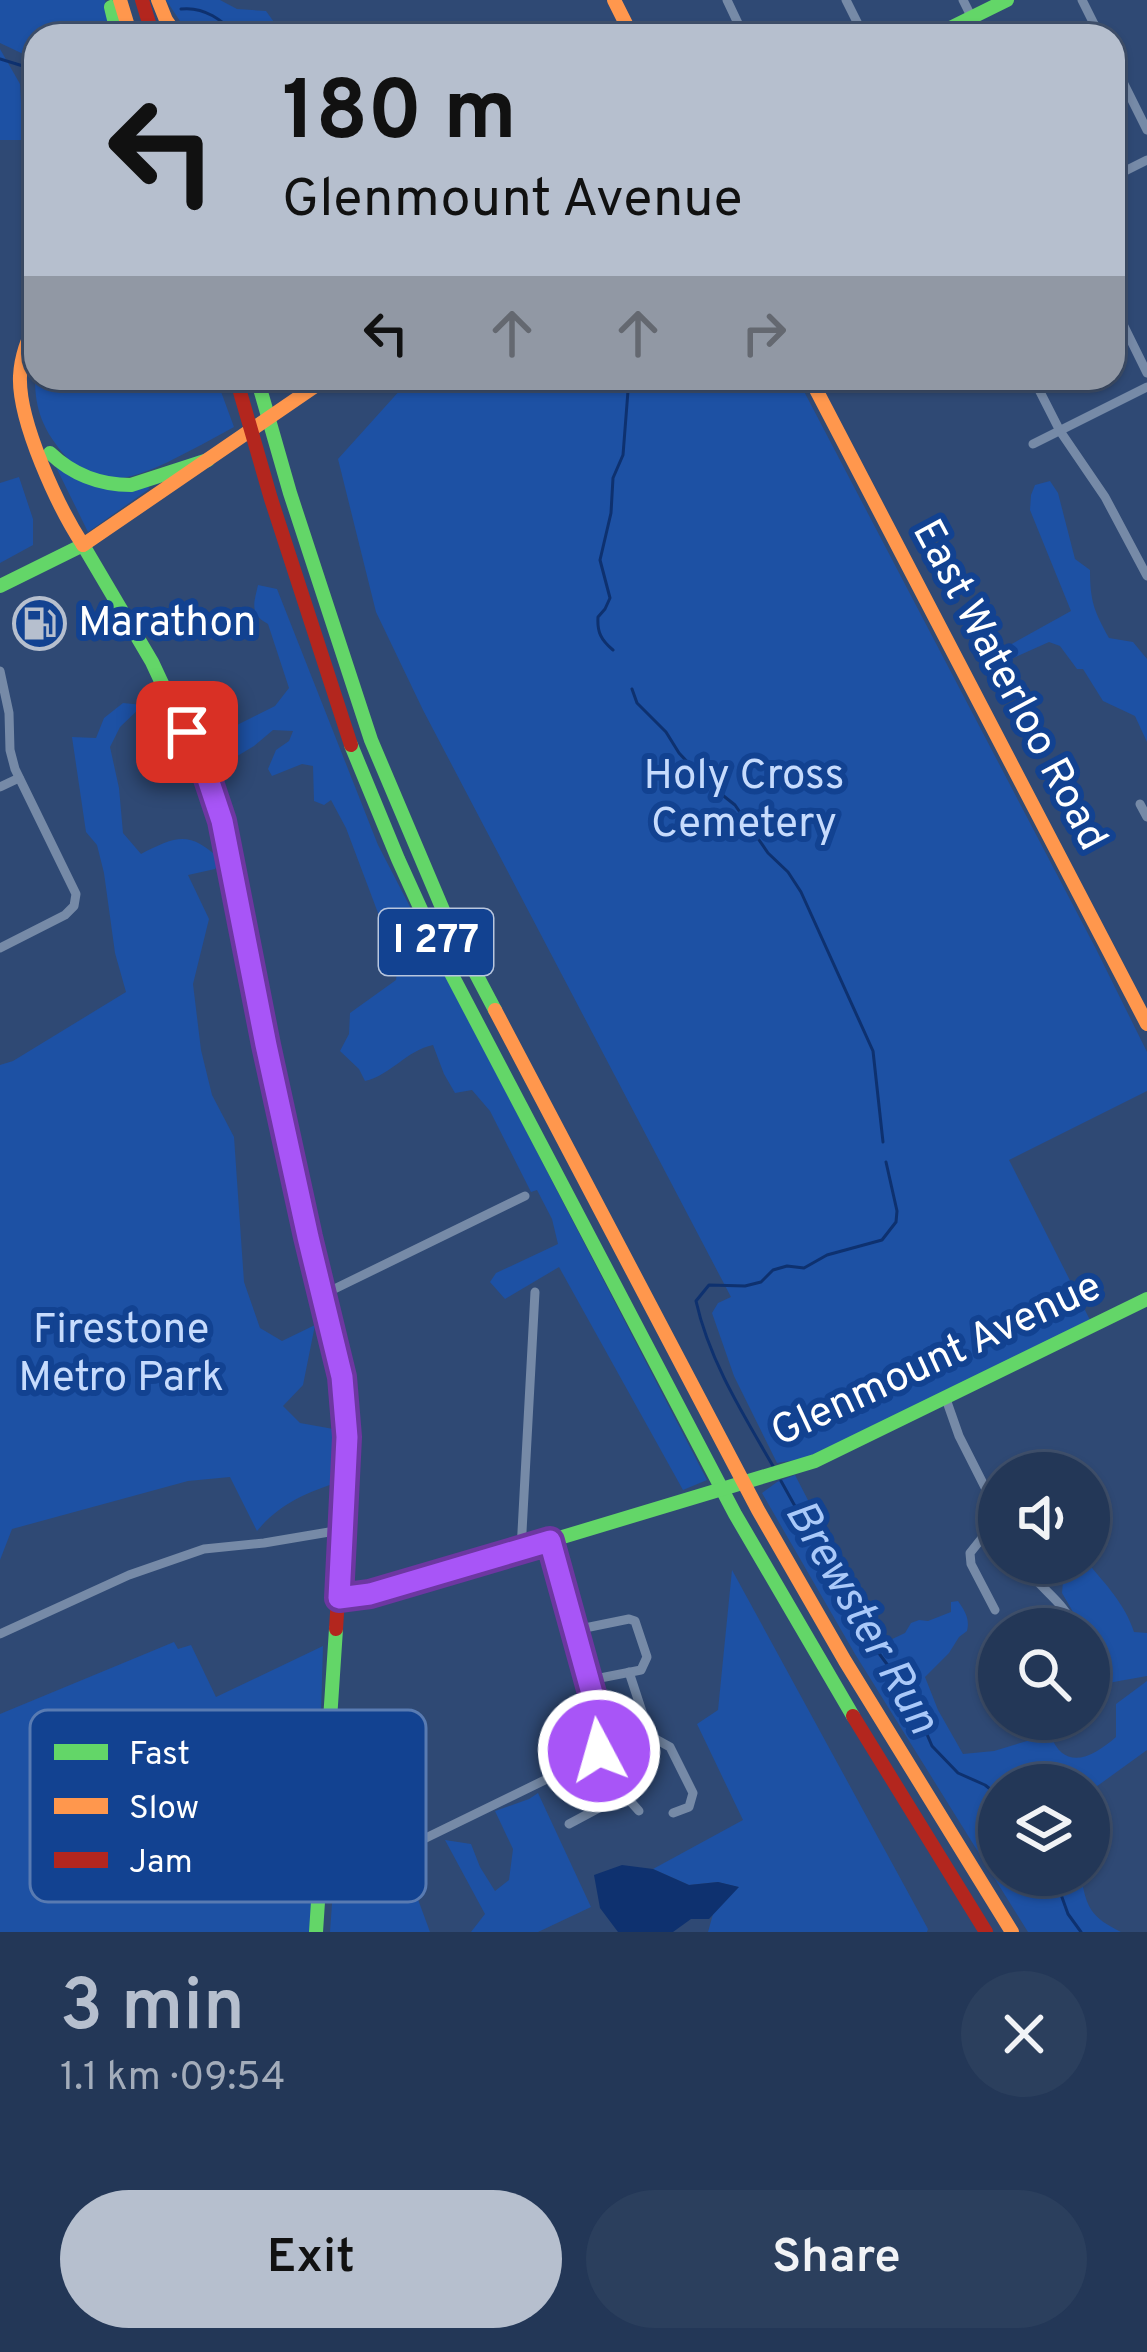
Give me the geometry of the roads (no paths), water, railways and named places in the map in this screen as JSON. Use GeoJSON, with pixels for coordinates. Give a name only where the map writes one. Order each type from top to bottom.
{"type":"FeatureCollection","features":[{"type":"Feature","properties":{"kind":"main road"},"geometry":{"type":"LineString","coordinates":[[959,24],[1007,0]]}},
{"type":"Feature","properties":{"kind":"main road"},"geometry":{"type":"LineString","coordinates":[[24,347],[19,371],[22,412],[64,514],[152,662],[196,750],[216,799],[228,850],[347,1418],[331,1710]]}},
{"type":"Feature","properties":{"kind":"main road"},"geometry":{"type":"LineString","coordinates":[[28,390],[83,545]]}},
{"type":"Feature","properties":{"kind":"main road","name":"I 277"},"geometry":{"type":"LineString","coordinates":[[238,390],[346,729],[405,876],[450,971],[733,1510],[986,1932]]}},
{"type":"Feature","properties":{"kind":"main road","name":"I 277"},"geometry":{"type":"LineString","coordinates":[[260,390],[371,740],[466,956],[754,1504],[1012,1932]]}},
{"type":"Feature","properties":{"kind":"main road"},"geometry":{"type":"LineString","coordinates":[[0,586],[83,545],[309,390]]}},
{"type":"Feature","properties":{"kind":"main road","name":"East Waterloo Road"},"geometry":{"type":"LineString","coordinates":[[816,390],[1147,1024]]}},
{"type":"Feature","properties":{"kind":"main road"},"geometry":{"type":"LineString","coordinates":[[50,453],[82,477],[120,486],[208,460]]}},
{"type":"Feature","properties":{"kind":"main road","name":"Glenmount Avenue"},"geometry":{"type":"LineString","coordinates":[[339,1598],[370,1594],[789,1471],[1147,1299]]}},
{"type":"Feature","properties":{"kind":"main road"},"geometry":{"type":"LineString","coordinates":[[316,1932],[318,1902]]}},
{"type":"Feature","properties":{"kind":"street"},"geometry":{"type":"LineString","coordinates":[[963,0],[975,24]]}},
{"type":"Feature","properties":{"kind":"street"},"geometry":{"type":"LineString","coordinates":[[1125,86],[1147,130]]}},
{"type":"Feature","properties":{"kind":"street"},"geometry":{"type":"LineString","coordinates":[[1125,328],[1147,373]]}},
{"type":"Feature","properties":{"kind":"street"},"geometry":{"type":"LineString","coordinates":[[1033,444],[1147,387]]}},
{"type":"Feature","properties":{"kind":"street"},"geometry":{"type":"LineString","coordinates":[[1040,390],[1146,572]]}},
{"type":"Feature","properties":{"kind":"street"},"geometry":{"type":"LineString","coordinates":[[0,671],[10,713],[12,760],[76,900],[65,915],[0,949]]}},
{"type":"Feature","properties":{"kind":"street"},"geometry":{"type":"LineString","coordinates":[[0,788],[19,778]]}},
{"type":"Feature","properties":{"kind":"street"},"geometry":{"type":"LineString","coordinates":[[1140,804],[1147,817]]}},
{"type":"Feature","properties":{"kind":"street"},"geometry":{"type":"LineString","coordinates":[[322,1295],[525,1196]]}},
{"type":"Feature","properties":{"kind":"street"},"geometry":{"type":"LineString","coordinates":[[520,1550],[536,1292]]}},
{"type":"Feature","properties":{"kind":"street"},"geometry":{"type":"LineString","coordinates":[[946,1399],[978,1474]]}},
{"type":"Feature","properties":{"kind":"street"},"geometry":{"type":"LineString","coordinates":[[0,1634],[129,1575],[204,1549],[341,1530]]}},
{"type":"Feature","properties":{"kind":"street"},"geometry":{"type":"LineString","coordinates":[[550,1541],[606,1748],[639,1811]]}},
{"type":"Feature","properties":{"kind":"street"},"geometry":{"type":"LineString","coordinates":[[978,1543],[970,1553],[978,1577]]}},
{"type":"Feature","properties":{"kind":"street"},"geometry":{"type":"LineString","coordinates":[[1037,1584],[1064,1608]]}},
{"type":"Feature","properties":{"kind":"street"},"geometry":{"type":"LineString","coordinates":[[575,1630],[629,1619],[634,1621],[647,1657],[641,1670],[590,1680]]}},
{"type":"Feature","properties":{"kind":"street"},"geometry":{"type":"LineString","coordinates":[[628,1672],[650,1736],[670,1748],[693,1792],[689,1807],[674,1813]]}},
{"type":"Feature","properties":{"kind":"street"},"geometry":{"type":"LineString","coordinates":[[426,1839],[606,1748],[650,1736]]}},
{"type":"Feature","properties":{"kind":"street"},"geometry":{"type":"LineString","coordinates":[[569,1823],[628,1793]]}},
{"type":"Feature","properties":{"kind":"waterway","name":"Brewster Run"},"geometry":{"type":"LineString","coordinates":[[181,9],[205,12],[225,24]]}},
{"type":"Feature","properties":{"kind":"waterway","name":"Brewster Run"},"geometry":{"type":"LineString","coordinates":[[0,59],[24,66]]}},
{"type":"Feature","properties":{"kind":"waterway","name":"Brewster Run"},"geometry":{"type":"LineString","coordinates":[[613,650],[598,627],[598,617],[610,598],[600,560],[613,478],[623,455],[628,390]]}},
{"type":"Feature","properties":{"kind":"waterway","name":"Brewster Run"},"geometry":{"type":"LineString","coordinates":[[632,689],[637,703],[706,782],[735,805],[801,892],[873,1051],[883,1142]]}},
{"type":"Feature","properties":{"kind":"waterway","name":"Brewster Run"},"geometry":{"type":"LineString","coordinates":[[773,1466],[718,1365],[696,1301],[709,1285],[761,1282],[773,1270],[804,1268],[827,1255],[882,1240],[896,1222],[897,1211],[886,1162]]}},
{"type":"Feature","properties":{"kind":"waterway","name":"Brewster Run"},"geometry":{"type":"LineString","coordinates":[[781,1481],[870,1641],[911,1697],[932,1746],[958,1773],[978,1782]]}},
{"type":"Feature","properties":{"kind":"waterway","name":"Brewster Run"},"geometry":{"type":"LineString","coordinates":[[1062,1896],[1081,1932]]}},
{"type":"Feature","properties":{"kind":"place","name":"Marathon"},"geometry":{"type":"Point","coordinates":[39,624]}},
{"type":"Feature","properties":{"kind":"park label","name":"Holy Cross Cemetery"},"geometry":{"type":"Point","coordinates":[744,801]}},
{"type":"Feature","properties":{"kind":"park label","name":"Firestone Metro Park"},"geometry":{"type":"Point","coordinates":[121,1355]}}]}
